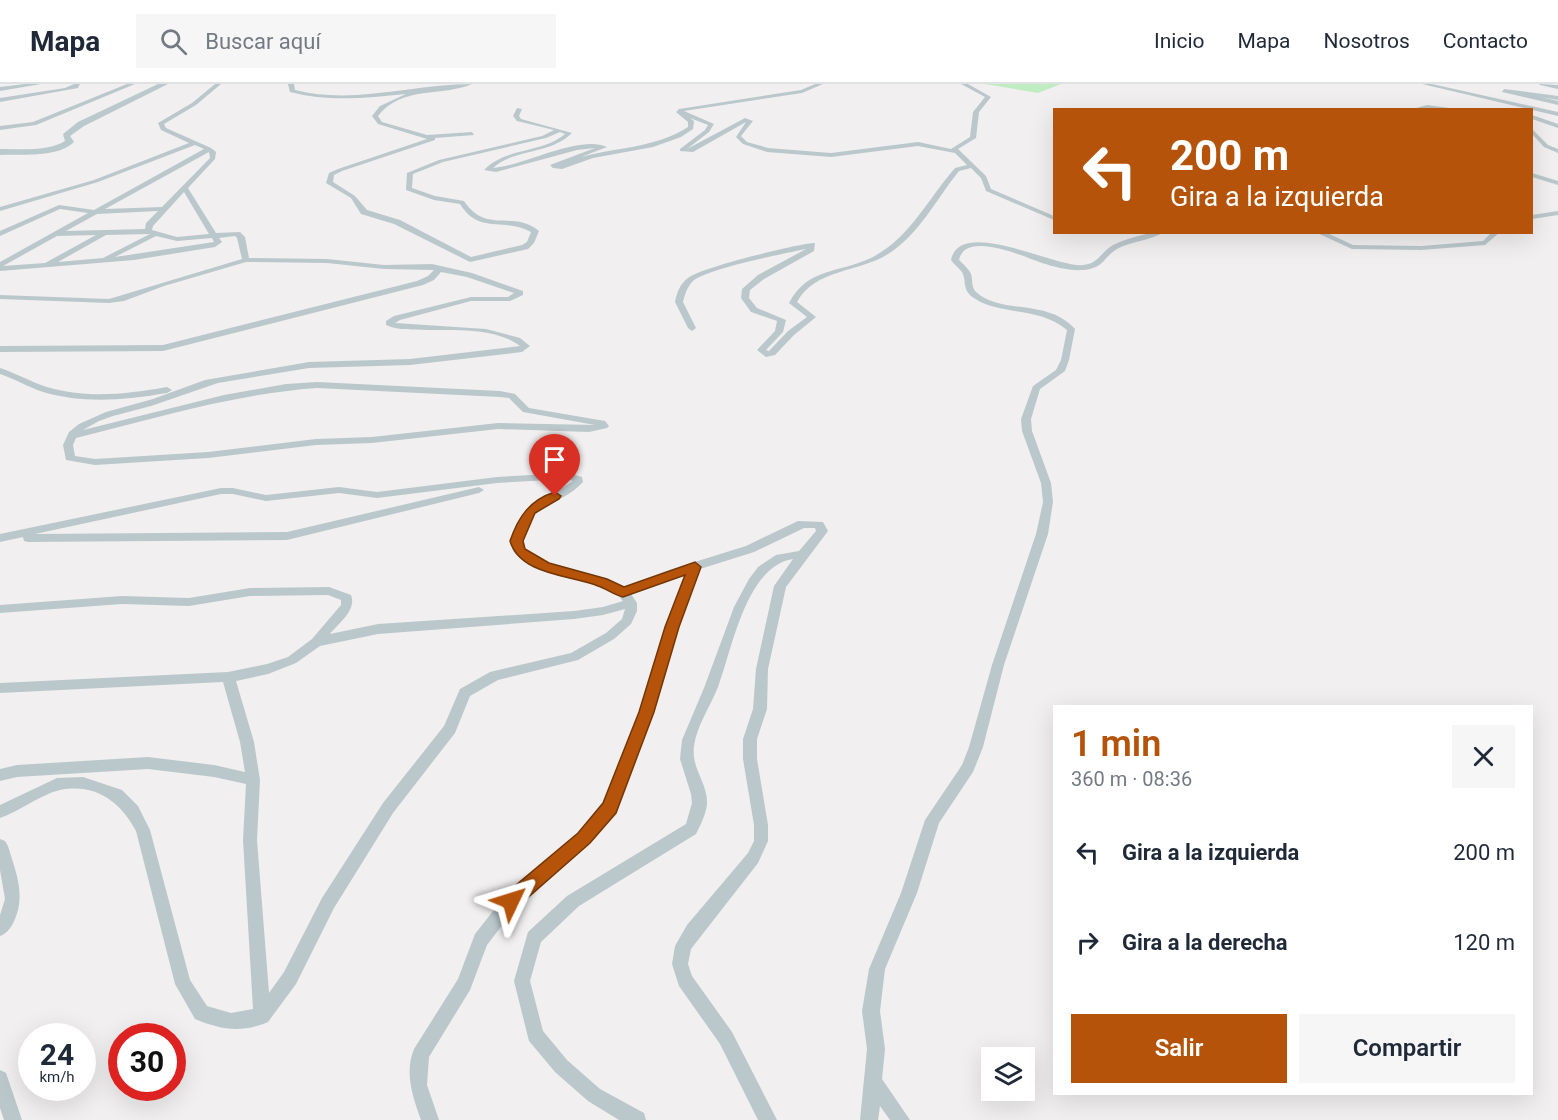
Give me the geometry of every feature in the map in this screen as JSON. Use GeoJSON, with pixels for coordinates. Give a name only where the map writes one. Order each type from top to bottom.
{"type":"FeatureCollection","features":[{"type":"Feature","properties":{"kind":"main road"},"geometry":{"type":"LineString","coordinates":[[0,152],[55,148],[68,144],[70,142],[66,136],[69,130],[100,113],[146,95],[164,84]]}},
{"type":"Feature","properties":{"kind":"street"},"geometry":{"type":"LineString","coordinates":[[0,89],[38,84]]}},
{"type":"Feature","properties":{"kind":"street"},"geometry":{"type":"LineString","coordinates":[[0,100],[65,90],[76,87],[77,84]]}},
{"type":"Feature","properties":{"kind":"street"},"geometry":{"type":"LineString","coordinates":[[0,128],[33,124],[132,84]]}},
{"type":"Feature","properties":{"kind":"street"},"geometry":{"type":"LineString","coordinates":[[151,233],[149,225],[213,158],[213,152],[209,149],[163,129],[161,123],[194,104],[218,84]]}},
{"type":"Feature","properties":{"kind":"street"},"geometry":{"type":"LineString","coordinates":[[291,84],[292,91],[318,95],[415,92],[469,84]]}},
{"type":"Feature","properties":{"kind":"street"},"geometry":{"type":"LineString","coordinates":[[679,112],[693,107],[802,91],[820,84]]}},
{"type":"Feature","properties":{"kind":"street"},"geometry":{"type":"LineString","coordinates":[[964,84],[988,97],[976,111],[973,138],[954,148],[984,177],[988,190],[1053,218]]}},
{"type":"Feature","properties":{"kind":"street"},"geometry":{"type":"LineString","coordinates":[[1542,84],[1558,87]]}},
{"type":"Feature","properties":{"kind":"street"},"geometry":{"type":"LineString","coordinates":[[1423,85],[1490,107]]}},
{"type":"Feature","properties":{"kind":"street"},"geometry":{"type":"LineString","coordinates":[[1423,85],[1525,108]]}},
{"type":"Feature","properties":{"kind":"street"},"geometry":{"type":"LineString","coordinates":[[1558,98],[1504,91],[1558,103]]}},
{"type":"Feature","properties":{"kind":"street"},"geometry":{"type":"LineString","coordinates":[[415,92],[382,107],[375,116],[380,123],[430,136],[472,134]]}},
{"type":"Feature","properties":{"kind":"street"},"geometry":{"type":"LineString","coordinates":[[1420,108],[1427,106],[1438,108]]}},
{"type":"Feature","properties":{"kind":"street"},"geometry":{"type":"LineString","coordinates":[[1533,109],[1558,114]]}},
{"type":"Feature","properties":{"kind":"street"},"geometry":{"type":"LineString","coordinates":[[519,110],[516,116],[519,120],[569,133],[536,150],[497,162],[487,170],[497,171],[534,158],[593,146],[604,147],[553,165],[561,167],[596,155],[674,141],[691,128],[691,121],[679,112]]}},
{"type":"Feature","properties":{"kind":"street"},"geometry":{"type":"LineString","coordinates":[[679,112],[711,124],[707,131],[682,150],[684,151],[691,151],[745,120],[750,122],[738,136],[745,143],[767,150],[831,155],[918,144],[958,152]]}},
{"type":"Feature","properties":{"kind":"street"},"geometry":{"type":"LineString","coordinates":[[1533,117],[1558,126]]}},
{"type":"Feature","properties":{"kind":"street"},"geometry":{"type":"LineString","coordinates":[[430,136],[433,139],[430,141],[331,174],[329,183],[353,197],[364,212],[397,222],[419,236],[475,260],[525,247],[530,243],[535,231],[525,225],[481,221],[473,218],[462,202],[434,198],[408,189],[407,180],[410,173],[441,161],[560,130]]}},
{"type":"Feature","properties":{"kind":"street"},"geometry":{"type":"LineString","coordinates":[[1533,131],[1543,144],[1558,151]]}},
{"type":"Feature","properties":{"kind":"street"},"geometry":{"type":"LineString","coordinates":[[0,209],[96,180],[195,143]]}},
{"type":"Feature","properties":{"kind":"street"},"geometry":{"type":"LineString","coordinates":[[0,267],[52,235],[209,149]]}},
{"type":"Feature","properties":{"kind":"street"},"geometry":{"type":"LineString","coordinates":[[692,328],[679,302],[682,290],[692,278],[720,267],[812,244],[814,246],[810,249],[760,277],[746,289],[745,298],[754,310],[782,320],[779,332],[761,350],[766,354],[772,353],[790,333],[812,317],[793,303],[807,285],[823,277],[874,260],[887,251],[914,229],[957,170],[974,166]]}},
{"type":"Feature","properties":{"kind":"street"},"geometry":{"type":"LineString","coordinates":[[1533,175],[1558,183]]}},
{"type":"Feature","properties":{"kind":"street"},"geometry":{"type":"LineString","coordinates":[[0,267],[44,267],[103,261],[204,248],[218,242],[212,236],[203,214],[185,188]]}},
{"type":"Feature","properties":{"kind":"street"},"geometry":{"type":"LineString","coordinates":[[0,234],[51,208],[64,207],[93,212],[166,209]]}},
{"type":"Feature","properties":{"kind":"street"},"geometry":{"type":"LineString","coordinates":[[1533,217],[1558,213]]}},
{"type":"Feature","properties":{"kind":"street"},"geometry":{"type":"LineString","coordinates":[[52,235],[107,232],[151,233],[177,238],[237,234],[241,237],[246,260]]}},
{"type":"Feature","properties":{"kind":"street"},"geometry":{"type":"LineString","coordinates":[[44,267],[107,232]]}},
{"type":"Feature","properties":{"kind":"street"},"geometry":{"type":"LineString","coordinates":[[103,261],[151,233]]}},
{"type":"Feature","properties":{"kind":"street"},"geometry":{"type":"LineString","coordinates":[[868,1120],[876,1049],[872,1011],[877,969],[909,893],[932,820],[968,768],[976,747],[998,665],[1042,534],[1048,502],[1046,483],[1027,431],[1026,419],[1036,388],[1060,371],[1065,360],[1071,329],[1056,318],[1008,307],[974,294],[969,289],[966,273],[955,260],[956,255],[963,248],[979,243],[1017,251],[1056,265],[1088,268],[1101,262],[1109,251],[1156,234]]}},
{"type":"Feature","properties":{"kind":"street"},"geometry":{"type":"LineString","coordinates":[[1323,234],[1352,247],[1421,248],[1485,243],[1495,234]]}},
{"type":"Feature","properties":{"kind":"street"},"geometry":{"type":"LineString","coordinates":[[0,297],[109,302],[161,284],[246,260],[327,261],[384,267],[432,266],[469,275],[520,293],[510,299],[471,299],[397,318],[389,323],[398,327],[478,329],[507,336],[526,346],[522,349],[410,362],[309,365],[130,398],[108,399],[43,389],[0,371]]}},
{"type":"Feature","properties":{"kind":"street"},"geometry":{"type":"LineString","coordinates":[[0,349],[163,348],[420,283],[431,278],[439,269]]}},
{"type":"Feature","properties":{"kind":"street"},"geometry":{"type":"LineString","coordinates":[[72,436],[226,396],[289,386],[317,385],[500,394],[512,396],[526,410],[598,422],[604,426],[590,429],[498,426],[372,440],[316,442],[208,455],[116,462],[80,461],[70,458],[68,452],[72,436],[86,422],[100,415],[148,404],[215,381]]}},
{"type":"Feature","properties":{"kind":"street"},"geometry":{"type":"LineString","coordinates":[[0,539],[287,536],[455,494],[558,476]]}},
{"type":"Feature","properties":{"kind":"street"},"geometry":{"type":"LineString","coordinates":[[0,539],[221,491],[233,491],[266,498],[339,490],[377,495],[497,480],[574,477],[578,479],[578,483],[531,511],[519,531],[516,541],[519,551],[545,567],[602,582],[627,598],[632,611],[627,621],[592,648],[574,657],[495,676],[465,693],[450,729],[388,808],[328,903],[290,978],[262,1016],[231,1022],[201,1013],[183,984],[143,830],[133,811],[117,795],[83,783],[57,784],[0,812]]}},
{"type":"Feature","properties":{"kind":"street"},"geometry":{"type":"LineString","coordinates":[[316,642],[378,629],[603,611],[695,567],[750,549],[802,524],[819,525],[822,531],[819,536],[780,586],[762,669],[760,708],[750,739],[750,759],[761,825],[761,841],[753,858],[693,930],[683,946],[680,964],[686,980],[726,1038],[768,1120]]}},
{"type":"Feature","properties":{"kind":"street"},"geometry":{"type":"LineString","coordinates":[[637,1120],[594,1095],[561,1066],[535,1035],[522,981],[534,938],[573,901],[691,829],[700,812],[700,795],[687,765],[687,746],[726,648],[754,581],[780,556],[802,555]]}},
{"type":"Feature","properties":{"kind":"street"},"geometry":{"type":"LineString","coordinates":[[430,1120],[418,1085],[420,1054],[464,984],[481,940],[511,901],[584,838],[610,807],[647,712],[672,627],[695,567]]}},
{"type":"Feature","properties":{"kind":"street"},"geometry":{"type":"LineString","coordinates":[[0,609],[122,600],[189,602],[250,592],[329,591],[341,593],[347,598],[347,606],[316,642],[292,660],[268,669],[228,677],[0,688]]}},
{"type":"Feature","properties":{"kind":"street"},"geometry":{"type":"LineString","coordinates":[[228,677],[247,742],[253,780],[250,840],[262,1016]]}},
{"type":"Feature","properties":{"kind":"street"},"geometry":{"type":"LineString","coordinates":[[0,775],[17,771],[148,763],[214,771],[253,780]]}},
{"type":"Feature","properties":{"kind":"street"},"geometry":{"type":"LineString","coordinates":[[79,767],[83,783]]}},
{"type":"Feature","properties":{"kind":"street"},"geometry":{"type":"LineString","coordinates":[[0,846],[14,893],[10,915],[0,928]]}},
{"type":"Feature","properties":{"kind":"street"},"geometry":{"type":"LineString","coordinates":[[0,1079],[13,1120]]}},
{"type":"Feature","properties":{"kind":"street"},"geometry":{"type":"LineString","coordinates":[[872,1080],[901,1120]]}},
{"type":"Feature","properties":{"kind":"green space"},"geometry":{"type":"Polygon","coordinates":[[[985,84],[1061,84],[1038,93],[985,84]]]}},
{"type":"Feature","properties":{"kind":"route"},"geometry":{"type":"LineString","coordinates":[[511,901],[584,838],[610,807],[647,712],[672,627],[695,567],[623,592],[602,582],[545,567],[519,551],[516,541],[524,520],[531,511],[555,496]]}}]}
